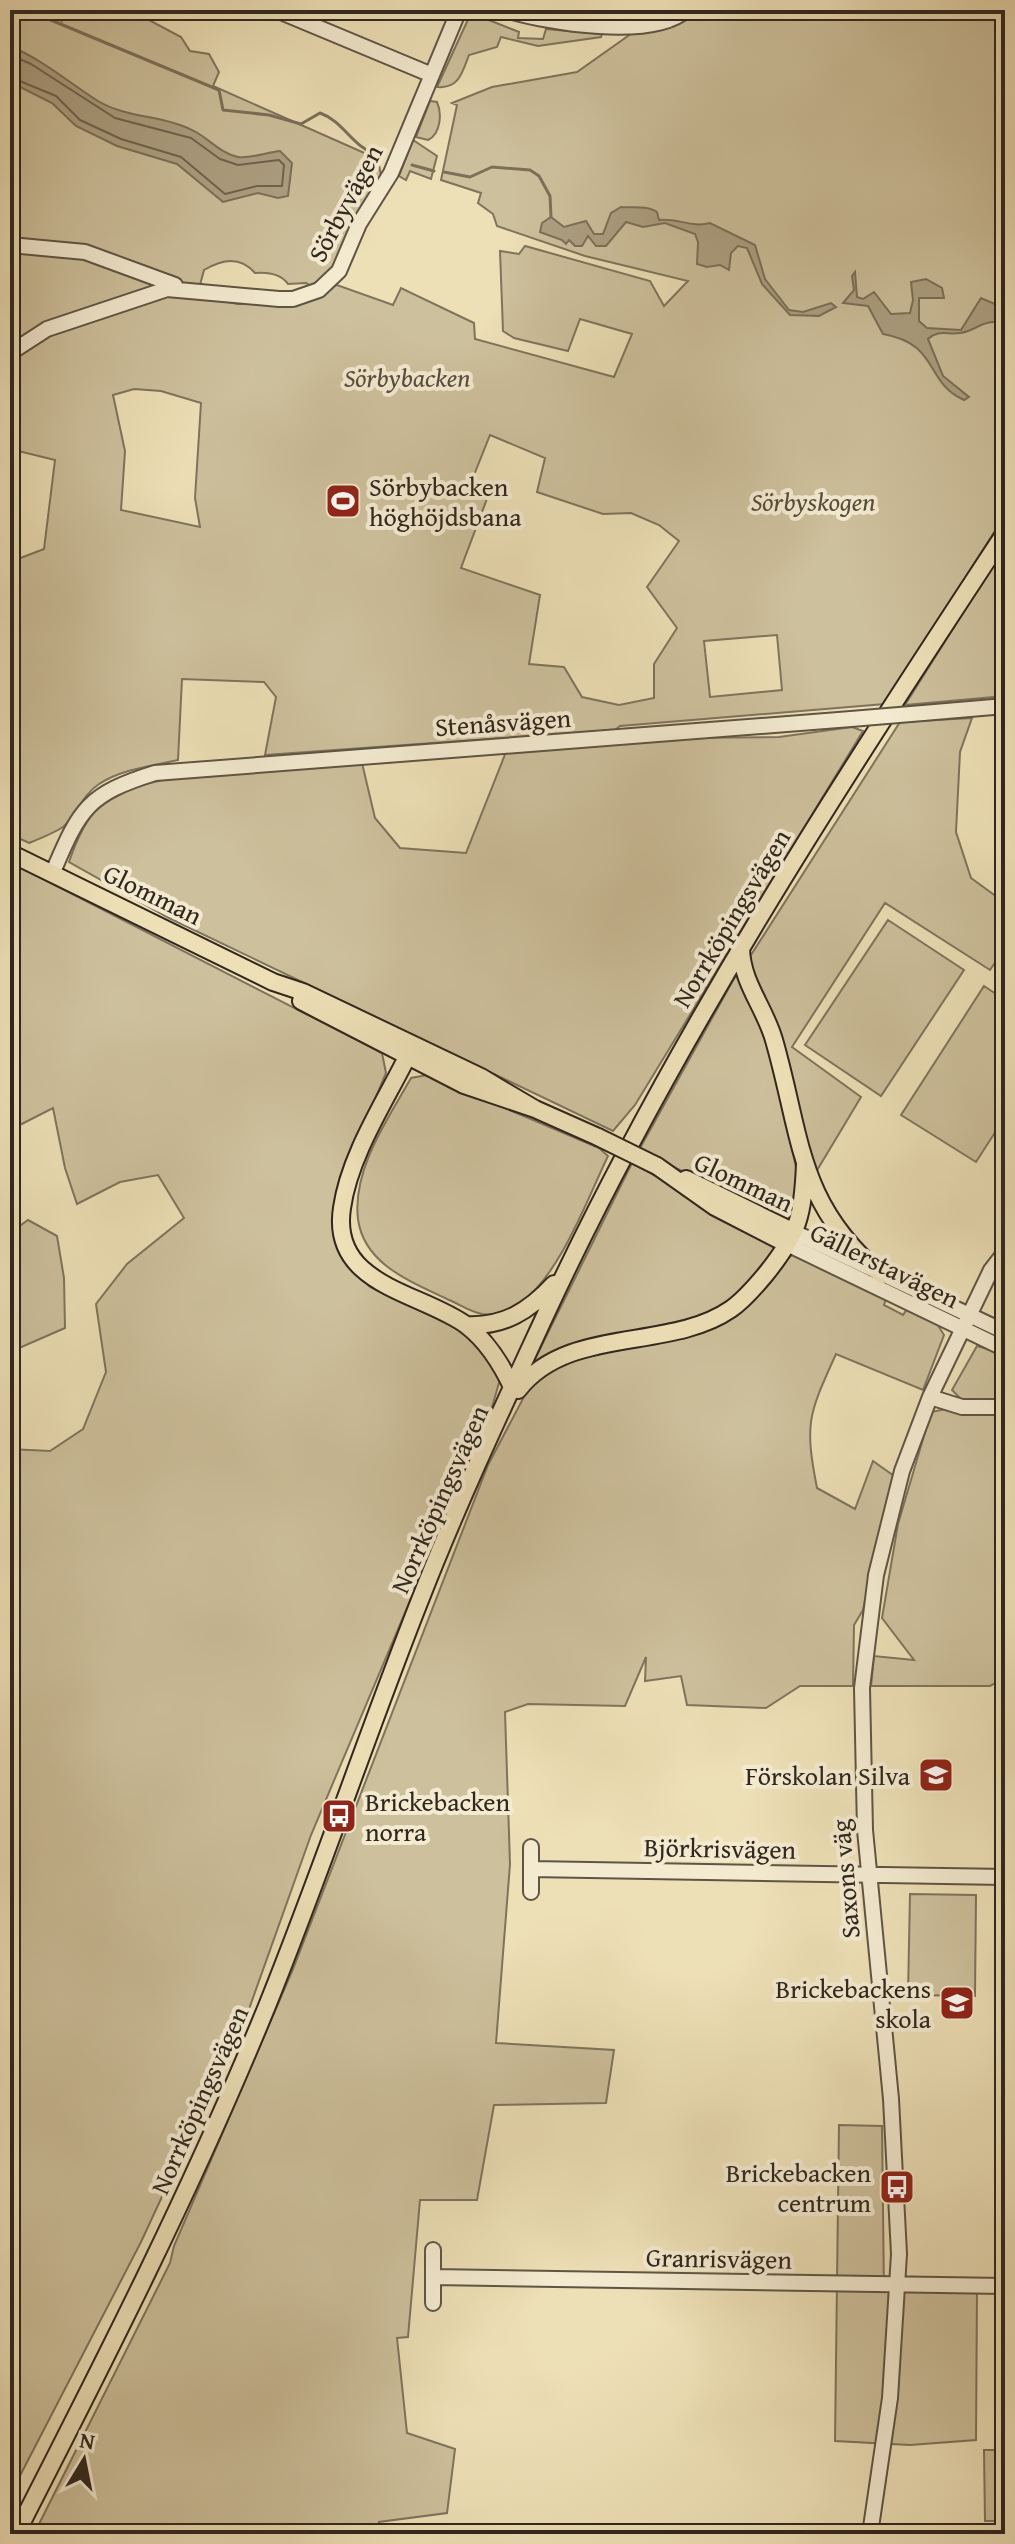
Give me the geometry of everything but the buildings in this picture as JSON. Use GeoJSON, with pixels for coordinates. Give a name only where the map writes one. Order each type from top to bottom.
{"type":"FeatureCollection","features":[{"type":"Feature","properties":{"kind":"main road","name":"Norrköpingsvägen"},"geometry":{"type":"LineString","coordinates":[[16,2534],[160,2249],[214,2129],[274,1988],[422,1595],[467,1487],[567,1269],[648,1111],[788,867],[1005,533]]}},
{"type":"Feature","properties":{"kind":"main road","name":"Glomman"},"geometry":{"type":"LineString","coordinates":[[10,853],[273,982],[330,1019],[410,1051],[484,1094],[535,1109],[673,1176],[697,1183],[791,1238]]}},
{"type":"Feature","properties":{"kind":"main road"},"geometry":{"type":"LineString","coordinates":[[741,949],[745,977],[774,1040],[805,1164],[818,1202],[832,1224],[882,1275]]}},
{"type":"Feature","properties":{"kind":"main road"},"geometry":{"type":"LineString","coordinates":[[410,1051],[354,1167],[341,1210],[341,1227],[348,1248],[369,1277],[466,1325],[498,1360],[513,1389]]}},
{"type":"Feature","properties":{"kind":"main road"},"geometry":{"type":"LineString","coordinates":[[505,1408],[529,1375],[564,1356],[703,1322],[731,1309],[757,1284],[791,1238],[803,1211],[805,1164]]}},
{"type":"Feature","properties":{"kind":"main road"},"geometry":{"type":"LineString","coordinates":[[466,1325],[498,1323],[519,1315],[537,1302],[567,1269]]}},
{"type":"Feature","properties":{"kind":"street"},"geometry":{"type":"LineString","coordinates":[[276,10],[432,75]]}},
{"type":"Feature","properties":{"kind":"street","name":"Sörbyvägen"},"geometry":{"type":"LineString","coordinates":[[10,353],[34,335],[63,323],[167,289],[293,299],[319,290],[332,280],[364,214],[391,173],[459,10]]}},
{"type":"Feature","properties":{"kind":"street"},"geometry":{"type":"LineString","coordinates":[[506,10],[552,21],[646,26],[666,22],[686,10]]}},
{"type":"Feature","properties":{"kind":"street"},"geometry":{"type":"LineString","coordinates":[[617,24],[679,10]]}},
{"type":"Feature","properties":{"kind":"street"},"geometry":{"type":"LineString","coordinates":[[10,245],[85,252],[152,278],[191,289]]}},
{"type":"Feature","properties":{"kind":"street","name":"Stenåsvägen"},"geometry":{"type":"LineString","coordinates":[[53,872],[71,829],[87,806],[108,789],[155,773],[1005,706]]}},
{"type":"Feature","properties":{"kind":"street","name":"Gällerstavägen"},"geometry":{"type":"LineString","coordinates":[[791,1238],[882,1275],[1005,1332]]}},
{"type":"Feature","properties":{"kind":"street","name":"Gällerstavägen"},"geometry":{"type":"LineString","coordinates":[[791,1238],[962,1331],[1005,1349]]}},
{"type":"Feature","properties":{"kind":"street","name":"Saxons väg"},"geometry":{"type":"LineString","coordinates":[[870,2534],[890,2398],[899,2284],[891,2099],[868,1875],[860,1747],[862,1688],[869,1627],[889,1514],[916,1428],[968,1316],[1004,1254]]}},
{"type":"Feature","properties":{"kind":"street"},"geometry":{"type":"LineString","coordinates":[[930,1397],[962,1407],[1005,1407]]}},
{"type":"Feature","properties":{"kind":"street"},"geometry":{"type":"LineString","coordinates":[[531,1847],[531,1892]]}},
{"type":"Feature","properties":{"kind":"street","name":"Björkrisvägen"},"geometry":{"type":"LineString","coordinates":[[531,1869],[1005,1877]]}},
{"type":"Feature","properties":{"kind":"street"},"geometry":{"type":"LineString","coordinates":[[433,2250],[433,2303]]}},
{"type":"Feature","properties":{"kind":"street","name":"Granrisvägen"},"geometry":{"type":"LineString","coordinates":[[433,2277],[1005,2286]]}},
{"type":"Feature","properties":{"kind":"green space"},"geometry":{"type":"Polygon","coordinates":[[[10,10],[47,10],[46,14],[62,21],[64,10],[150,10],[147,19],[181,37],[190,51],[209,54],[219,72],[213,86],[378,159],[382,181],[337,265],[314,288],[306,283],[288,284],[273,274],[255,273],[243,264],[231,261],[204,270],[200,285],[170,281],[88,249],[10,236],[10,10]]]}},
{"type":"Feature","properties":{"kind":"green space"},"geometry":{"type":"Polygon","coordinates":[[[527,10],[660,10],[587,18],[527,10]]]}},
{"type":"Feature","properties":{"kind":"green space","name":"Sörbyskogen"},"geometry":{"type":"Polygon","coordinates":[[[713,10],[1005,10],[1005,515],[885,704],[620,726],[615,730],[265,755],[276,697],[264,682],[182,679],[178,760],[127,771],[99,784],[67,823],[46,836],[29,843],[10,834],[10,562],[44,549],[55,460],[10,449],[10,251],[54,249],[198,296],[238,304],[284,303],[337,285],[393,305],[401,288],[474,323],[475,339],[614,377],[632,334],[580,319],[568,351],[514,338],[503,331],[500,251],[519,254],[525,246],[650,281],[664,306],[688,281],[585,256],[497,226],[493,214],[478,203],[481,193],[441,180],[457,105],[452,103],[492,87],[577,72],[635,31],[652,32],[713,10]],[[134,389],[113,395],[125,451],[121,510],[200,527],[195,498],[201,403],[161,391],[134,389]],[[490,435],[468,490],[488,496],[461,568],[540,595],[529,664],[564,667],[582,697],[619,705],[654,698],[654,664],[677,628],[647,587],[679,541],[659,525],[631,513],[603,514],[537,492],[545,458],[490,435]],[[777,635],[704,641],[710,697],[782,690],[777,635]]]}},
{"type":"Feature","properties":{"kind":"green space"},"geometry":{"type":"Polygon","coordinates":[[[471,13],[519,32],[518,38],[543,39],[546,29],[602,34],[601,37],[538,46],[501,37],[497,47],[469,55],[462,74],[455,82],[437,87],[471,13]]]}},
{"type":"Feature","properties":{"kind":"green space"},"geometry":{"type":"Polygon","coordinates":[[[430,101],[437,102],[440,117],[436,133],[428,140],[416,137],[430,101]]]}},
{"type":"Feature","properties":{"kind":"green space"},"geometry":{"type":"Polygon","coordinates":[[[413,140],[437,156],[431,179],[410,171],[406,180],[399,176],[413,140]]]}},
{"type":"Feature","properties":{"kind":"green space"},"geometry":{"type":"Polygon","coordinates":[[[1005,546],[1005,696],[905,705],[1005,546]]]}},
{"type":"Feature","properties":{"kind":"green space"},"geometry":{"type":"Polygon","coordinates":[[[972,718],[960,752],[956,832],[971,878],[997,897],[1005,896],[1005,948],[990,970],[885,903],[792,1047],[861,1097],[810,1182],[744,966],[900,722],[972,718]]]}},
{"type":"Feature","properties":{"kind":"green space"},"geometry":{"type":"Polygon","coordinates":[[[852,727],[863,731],[635,1105],[613,1131],[169,918],[69,862],[82,831],[101,804],[121,792],[185,776],[362,763],[375,818],[400,848],[466,853],[506,752],[675,738],[779,737],[852,727]]]}},
{"type":"Feature","properties":{"kind":"green space"},"geometry":{"type":"Polygon","coordinates":[[[10,862],[382,1053],[386,1073],[340,1183],[350,1266],[370,1287],[454,1327],[486,1351],[501,1376],[492,1407],[311,1835],[249,2009],[141,2242],[10,2495],[10,1449],[50,1451],[83,1429],[106,1372],[96,1304],[127,1264],[184,1218],[158,1175],[120,1182],[77,1204],[65,1168],[53,1108],[10,1130],[10,862]]]}},
{"type":"Feature","properties":{"kind":"green space"},"geometry":{"type":"Polygon","coordinates":[[[888,920],[964,970],[881,1096],[805,1045],[888,920]]]}},
{"type":"Feature","properties":{"kind":"green space"},"geometry":{"type":"Polygon","coordinates":[[[736,975],[770,1043],[797,1172],[799,1199],[790,1224],[639,1150],[736,975]]]}},
{"type":"Feature","properties":{"kind":"green space"},"geometry":{"type":"Polygon","coordinates":[[[984,986],[1005,1000],[1005,1117],[976,1162],[901,1115],[984,986]]]}},
{"type":"Feature","properties":{"kind":"green space"},"geometry":{"type":"Polygon","coordinates":[[[427,1075],[599,1148],[608,1156],[572,1234],[549,1273],[522,1302],[503,1312],[478,1313],[406,1279],[380,1260],[362,1235],[358,1200],[366,1163],[411,1078],[427,1075]]]}},
{"type":"Feature","properties":{"kind":"green space"},"geometry":{"type":"Polygon","coordinates":[[[632,1163],[778,1243],[776,1251],[727,1304],[698,1317],[626,1333],[533,1363],[632,1163]]]}},
{"type":"Feature","properties":{"kind":"green space"},"geometry":{"type":"Polygon","coordinates":[[[28,1220],[57,1236],[64,1278],[65,1328],[10,1352],[10,1233],[28,1220]]]}},
{"type":"Feature","properties":{"kind":"green space"},"geometry":{"type":"Polygon","coordinates":[[[792,1255],[806,1257],[886,1299],[884,1305],[903,1315],[907,1309],[936,1322],[944,1335],[923,1390],[836,1354],[815,1405],[810,1432],[817,1488],[855,1509],[873,1461],[894,1476],[863,1610],[854,1625],[853,1686],[800,1686],[766,1708],[687,1705],[681,1676],[645,1681],[646,1657],[625,1706],[528,1704],[505,1712],[510,1864],[496,2043],[614,2050],[606,2103],[494,2105],[477,2200],[420,2200],[408,2337],[397,2338],[407,2433],[455,2449],[447,2513],[379,2522],[378,2534],[34,2534],[170,2263],[174,2246],[293,1969],[488,1465],[527,1391],[538,1378],[566,1362],[703,1330],[792,1255]]]}},
{"type":"Feature","properties":{"kind":"green space"},"geometry":{"type":"Polygon","coordinates":[[[977,1346],[1005,1354],[1005,1402],[962,1400],[952,1390],[977,1346]]]}},
{"type":"Feature","properties":{"kind":"green space"},"geometry":{"type":"Polygon","coordinates":[[[946,1409],[1005,1414],[1005,1678],[990,1686],[871,1686],[874,1656],[914,1660],[882,1618],[898,1524],[931,1412],[946,1409]]]}},
{"type":"Feature","properties":{"kind":"green space"},"geometry":{"type":"Polygon","coordinates":[[[910,1894],[976,1895],[975,1996],[908,1995],[910,1894]]]}},
{"type":"Feature","properties":{"kind":"green space"},"geometry":{"type":"Polygon","coordinates":[[[839,2125],[882,2126],[884,2292],[977,2290],[976,2440],[910,2445],[835,2441],[839,2125]]]}},
{"type":"Feature","properties":{"kind":"green space"},"geometry":{"type":"Polygon","coordinates":[[[984,2450],[1005,2450],[1005,2521],[985,2521],[984,2450]]]}},
{"type":"Feature","properties":{"kind":"water"},"geometry":{"type":"Polygon","coordinates":[[[10,46],[110,107],[184,127],[232,155],[248,157],[280,151],[292,163],[288,196],[278,198],[258,193],[223,202],[177,164],[117,146],[76,126],[52,103],[10,82],[10,46]]]}},
{"type":"Feature","properties":{"kind":"water"},"geometry":{"type":"Polygon","coordinates":[[[621,207],[653,210],[657,212],[659,220],[710,223],[755,245],[765,279],[789,310],[803,312],[831,303],[836,307],[819,316],[790,315],[762,284],[747,248],[738,246],[731,253],[729,270],[720,265],[707,267],[697,264],[698,242],[695,234],[665,223],[643,227],[626,222],[606,246],[596,246],[588,236],[582,246],[575,246],[569,240],[566,244],[540,232],[542,223],[551,217],[564,227],[586,221],[594,234],[603,234],[611,213],[621,207]]]}},
{"type":"Feature","properties":{"kind":"water"},"geometry":{"type":"Polygon","coordinates":[[[855,272],[857,297],[863,299],[874,292],[891,314],[910,313],[913,300],[911,282],[926,279],[942,288],[944,298],[919,298],[919,321],[927,328],[961,330],[981,298],[995,304],[1002,317],[998,322],[960,333],[936,334],[928,339],[943,376],[969,397],[964,400],[942,384],[914,346],[883,334],[868,306],[843,303],[854,290],[852,276],[855,272]]]}},
{"type":"Feature","properties":{"kind":"waterway"},"geometry":{"type":"LineString","coordinates":[[10,14],[34,13],[219,90],[223,110],[269,115],[301,124],[320,113],[375,154]]}},
{"type":"Feature","properties":{"kind":"waterway"},"geometry":{"type":"LineString","coordinates":[[412,165],[434,171]]}},
{"type":"Feature","properties":{"kind":"waterway"},"geometry":{"type":"LineString","coordinates":[[444,172],[470,177],[492,167],[530,170],[539,176],[550,196],[551,217]]}},
{"type":"Feature","properties":{"kind":"place","name":"Sörbybacken höghöjdsbana"},"geometry":{"type":"Point","coordinates":[343,501]}},
{"type":"Feature","properties":{"kind":"place","name":"Förskolan Silva"},"geometry":{"type":"Point","coordinates":[936,1775]}},
{"type":"Feature","properties":{"kind":"place","name":"Brickebacken norra"},"geometry":{"type":"Point","coordinates":[339,1816]}},
{"type":"Feature","properties":{"kind":"place","name":"Brickebackens skola"},"geometry":{"type":"Point","coordinates":[957,2003]}},
{"type":"Feature","properties":{"kind":"place","name":"Brickebacken centrum"},"geometry":{"type":"Point","coordinates":[897,2187]}},
{"type":"Feature","properties":{"kind":"park label","name":"Sörbybacken"},"geometry":{"type":"Point","coordinates":[407,377]}}]}
